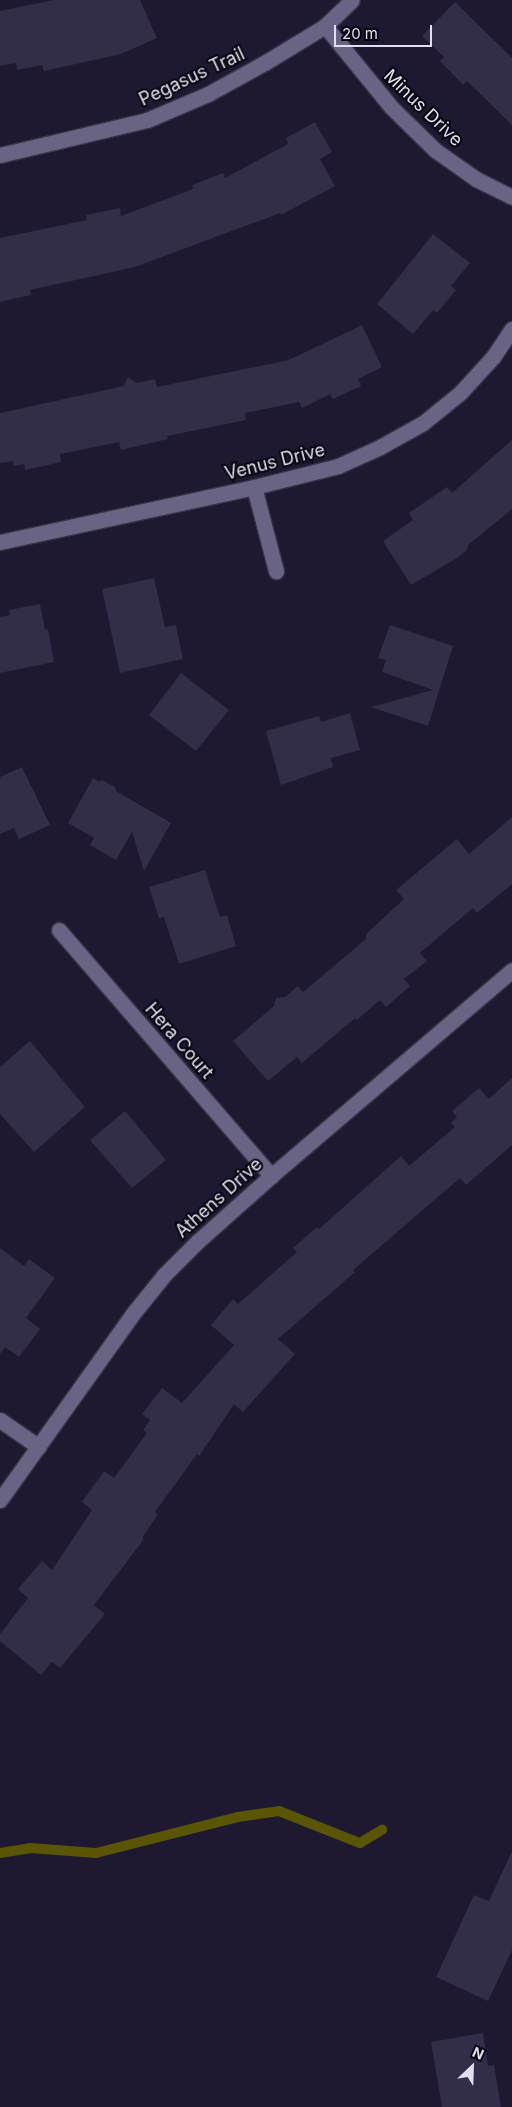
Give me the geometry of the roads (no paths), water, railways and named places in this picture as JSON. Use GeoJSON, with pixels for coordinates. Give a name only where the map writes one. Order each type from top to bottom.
{"type":"FeatureCollection","features":[{"type":"Feature","properties":{"kind":"street","name":"Pegasus Trail"},"geometry":{"type":"LineString","coordinates":[[0,155],[147,120],[208,94],[266,62],[324,26],[352,0]]}},
{"type":"Feature","properties":{"kind":"street","name":"Minus Drive"},"geometry":{"type":"LineString","coordinates":[[324,26],[391,107],[435,150],[476,179],[512,198]]}},
{"type":"Feature","properties":{"kind":"street","name":"Venus Drive"},"geometry":{"type":"LineString","coordinates":[[0,542],[254,487],[338,466],[380,447],[423,423],[460,393],[494,357],[512,329]]}},
{"type":"Feature","properties":{"kind":"street"},"geometry":{"type":"LineString","coordinates":[[254,487],[276,571]]}},
{"type":"Feature","properties":{"kind":"street","name":"Hera Court"},"geometry":{"type":"LineString","coordinates":[[59,930],[271,1176]]}},
{"type":"Feature","properties":{"kind":"street","name":"Athens Drive"},"geometry":{"type":"LineString","coordinates":[[0,1500],[135,1311],[164,1275],[197,1242],[271,1176],[512,970]]}},
{"type":"Feature","properties":{"kind":"street"},"geometry":{"type":"LineString","coordinates":[[0,1420],[39,1447]]}},
{"type":"Feature","properties":{"kind":"waterway"},"geometry":{"type":"LineString","coordinates":[[0,1853],[30,1848],[96,1853],[238,1817],[279,1811],[360,1843],[382,1830]]}}]}
